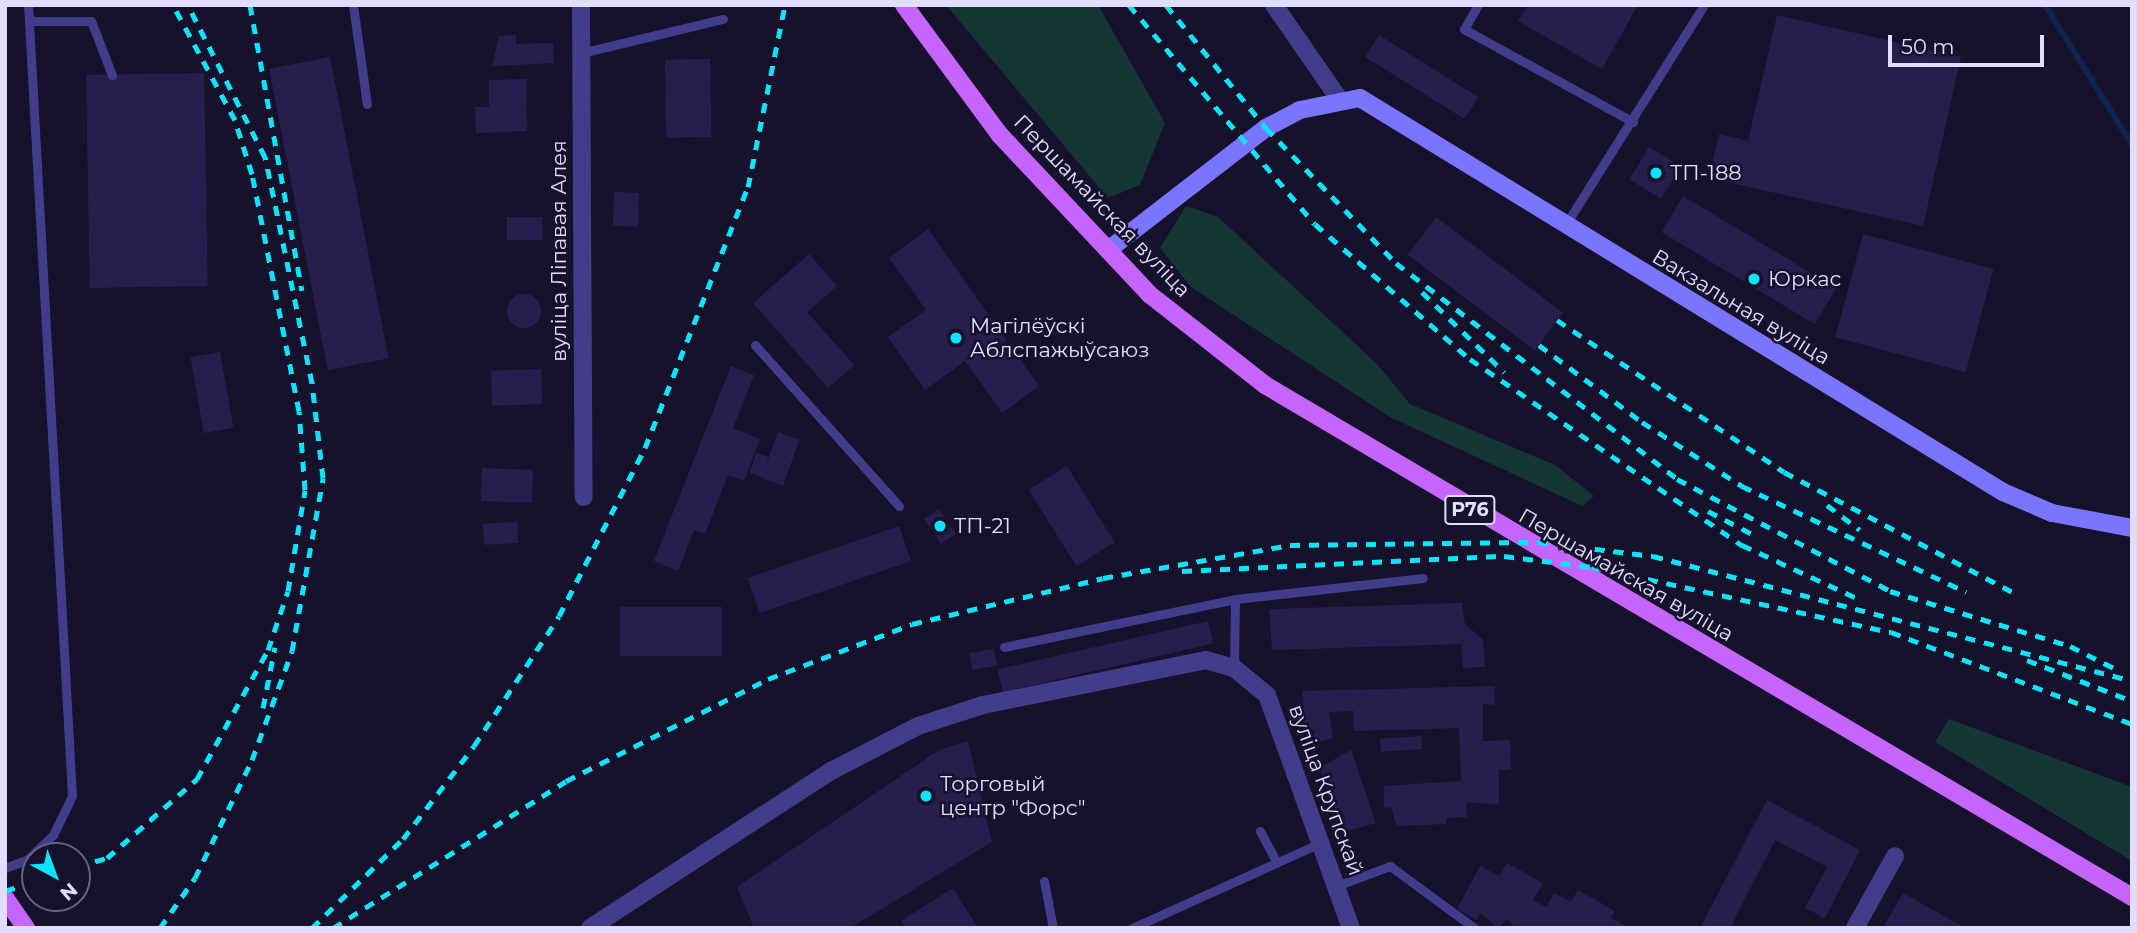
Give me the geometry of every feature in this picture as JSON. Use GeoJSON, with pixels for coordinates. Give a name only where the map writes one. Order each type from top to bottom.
{"type":"FeatureCollection","features":[{"type":"Feature","properties":{"kind":"main road","name":"Першамайская вуліца"},"geometry":{"type":"LineString","coordinates":[[904,5],[990,123],[1108,250],[1204,339],[1336,431],[2132,897]]}},
{"type":"Feature","properties":{"kind":"main road","name":"Вакзальная вуліца"},"geometry":{"type":"LineString","coordinates":[[1108,250],[1242,143],[1300,110],[1339,99],[1383,108],[1566,225],[2003,492],[2052,513],[2132,528]]}},
{"type":"Feature","properties":{"kind":"main road"},"geometry":{"type":"LineString","coordinates":[[5,898],[26,928]]}},
{"type":"Feature","properties":{"kind":"street","name":"вуліца Ліпавая Алея"},"geometry":{"type":"LineString","coordinates":[[581,5],[584,497]]}},
{"type":"Feature","properties":{"kind":"street"},"geometry":{"type":"LineString","coordinates":[[1274,5],[1339,99]]}},
{"type":"Feature","properties":{"kind":"street"},"geometry":{"type":"LineString","coordinates":[[590,928],[831,771],[918,726],[1180,661],[1234,668]]}},
{"type":"Feature","properties":{"kind":"street","name":"вуліца Крупскай"},"geometry":{"type":"LineString","coordinates":[[1234,668],[1267,695],[1352,928]]}},
{"type":"Feature","properties":{"kind":"street"},"geometry":{"type":"LineString","coordinates":[[1855,928],[1895,856]]}},
{"type":"Feature","properties":{"kind":"lane"},"geometry":{"type":"LineString","coordinates":[[5,867],[28,859],[53,835],[72,785],[28,5]]}},
{"type":"Feature","properties":{"kind":"lane"},"geometry":{"type":"LineString","coordinates":[[352,5],[367,104]]}},
{"type":"Feature","properties":{"kind":"lane"},"geometry":{"type":"LineString","coordinates":[[1478,5],[1464,29],[1633,122]]}},
{"type":"Feature","properties":{"kind":"lane"},"geometry":{"type":"LineString","coordinates":[[1566,225],[1704,5]]}},
{"type":"Feature","properties":{"kind":"lane"},"geometry":{"type":"LineString","coordinates":[[581,53],[723,19]]}},
{"type":"Feature","properties":{"kind":"lane"},"geometry":{"type":"LineString","coordinates":[[29,21],[91,21],[112,75]]}},
{"type":"Feature","properties":{"kind":"lane"},"geometry":{"type":"LineString","coordinates":[[755,345],[899,506]]}},
{"type":"Feature","properties":{"kind":"lane"},"geometry":{"type":"LineString","coordinates":[[1004,647],[1236,599],[1423,578]]}},
{"type":"Feature","properties":{"kind":"lane"},"geometry":{"type":"LineString","coordinates":[[1234,668],[1236,599]]}},
{"type":"Feature","properties":{"kind":"lane"},"geometry":{"type":"LineString","coordinates":[[1260,831],[1277,863]]}},
{"type":"Feature","properties":{"kind":"lane"},"geometry":{"type":"LineString","coordinates":[[1132,928],[1320,843]]}},
{"type":"Feature","properties":{"kind":"lane"},"geometry":{"type":"LineString","coordinates":[[1336,886],[1390,866],[1474,928]]}},
{"type":"Feature","properties":{"kind":"lane"},"geometry":{"type":"LineString","coordinates":[[1044,881],[1053,928]]}},
{"type":"Feature","properties":{"kind":"green space"},"geometry":{"type":"Polygon","coordinates":[[[946,5],[1098,5],[1165,123],[1140,185],[1108,198],[946,5]]]}},
{"type":"Feature","properties":{"kind":"green space"},"geometry":{"type":"Polygon","coordinates":[[[1186,206],[1218,217],[1376,363],[1410,404],[1555,465],[1594,496],[1582,506],[1390,417],[1191,287],[1160,248],[1186,206]]]}},
{"type":"Feature","properties":{"kind":"green space"},"geometry":{"type":"Polygon","coordinates":[[[1949,719],[2132,787],[2132,861],[1935,742],[1949,719]]]}},
{"type":"Feature","properties":{"kind":"building"},"geometry":{"type":"Polygon","coordinates":[[[1528,5],[1638,5],[1602,69],[1518,21],[1528,5]]]}},
{"type":"Feature","properties":{"kind":"building"},"geometry":{"type":"Polygon","coordinates":[[[1777,15],[1961,57],[1923,226],[1709,178],[1719,134],[1748,141],[1777,15]]]}},
{"type":"Feature","properties":{"kind":"building"},"geometry":{"type":"Polygon","coordinates":[[[516,35],[516,44],[553,43],[554,63],[492,66],[499,36],[516,35]]]}},
{"type":"Feature","properties":{"kind":"building"},"geometry":{"type":"Polygon","coordinates":[[[1379,35],[1478,97],[1464,119],[1365,57],[1379,35]]]}},
{"type":"Feature","properties":{"kind":"building"},"geometry":{"type":"Polygon","coordinates":[[[330,57],[389,358],[328,370],[269,69],[330,57]]]}},
{"type":"Feature","properties":{"kind":"building"},"geometry":{"type":"Polygon","coordinates":[[[710,59],[711,137],[666,138],[665,60],[710,59]]]}},
{"type":"Feature","properties":{"kind":"building"},"geometry":{"type":"Polygon","coordinates":[[[204,73],[208,286],[90,288],[86,75],[204,73]]]}},
{"type":"Feature","properties":{"kind":"building"},"geometry":{"type":"Polygon","coordinates":[[[526,79],[527,131],[476,133],[475,107],[489,107],[489,80],[526,79]]]}},
{"type":"Feature","properties":{"kind":"building","name":"ТП-188"},"geometry":{"type":"Polygon","coordinates":[[[1649,147],[1681,166],[1661,199],[1629,180],[1649,147]]]}},
{"type":"Feature","properties":{"kind":"building"},"geometry":{"type":"Polygon","coordinates":[[[614,192],[639,193],[638,227],[613,226],[614,192]]]}},
{"type":"Feature","properties":{"kind":"building"},"geometry":{"type":"Polygon","coordinates":[[[1683,196],[1836,288],[1815,324],[1661,232],[1683,196]]]}},
{"type":"Feature","properties":{"kind":"building"},"geometry":{"type":"Polygon","coordinates":[[[507,217],[542,217],[542,240],[507,240],[507,217]]]}},
{"type":"Feature","properties":{"kind":"building"},"geometry":{"type":"Polygon","coordinates":[[[1436,217],[1563,313],[1535,350],[1408,255],[1436,217]]]}},
{"type":"Feature","properties":{"kind":"building"},"geometry":{"type":"Polygon","coordinates":[[[928,229],[1039,386],[1002,413],[965,361],[925,390],[888,337],[926,310],[889,258],[928,229]]]}},
{"type":"Feature","properties":{"kind":"building"},"geometry":{"type":"Polygon","coordinates":[[[1863,234],[1993,269],[1966,372],[1835,337],[1863,234]]]}},
{"type":"Feature","properties":{"kind":"building"},"geometry":{"type":"Polygon","coordinates":[[[809,254],[837,286],[807,312],[854,365],[828,388],[753,303],[809,254]]]}},
{"type":"Feature","properties":{"kind":"building"},"geometry":{"type":"Polygon","coordinates":[[[524,294],[536,299],[541,311],[536,323],[524,328],[512,323],[507,311],[512,299],[524,294]]]}},
{"type":"Feature","properties":{"kind":"building"},"geometry":{"type":"Polygon","coordinates":[[[220,352],[233,428],[204,433],[190,357],[220,352]]]}},
{"type":"Feature","properties":{"kind":"building"},"geometry":{"type":"Polygon","coordinates":[[[731,366],[754,375],[733,428],[760,439],[744,481],[728,475],[705,534],[694,530],[678,571],[654,561],[731,366]]]}},
{"type":"Feature","properties":{"kind":"building"},"geometry":{"type":"Polygon","coordinates":[[[541,369],[542,404],[492,406],[491,371],[541,369]]]}},
{"type":"Feature","properties":{"kind":"building"},"geometry":{"type":"Polygon","coordinates":[[[778,432],[800,440],[783,486],[761,478],[778,432]]]}},
{"type":"Feature","properties":{"kind":"building"},"geometry":{"type":"Polygon","coordinates":[[[756,453],[768,457],[762,477],[750,473],[756,453]]]}},
{"type":"Feature","properties":{"kind":"building"},"geometry":{"type":"Polygon","coordinates":[[[1067,466],[1115,542],[1077,566],[1029,490],[1067,466]]]}},
{"type":"Feature","properties":{"kind":"building"},"geometry":{"type":"Polygon","coordinates":[[[482,468],[533,470],[532,503],[481,501],[482,468]]]}},
{"type":"Feature","properties":{"kind":"building","name":"ТП-21"},"geometry":{"type":"Polygon","coordinates":[[[939,509],[956,534],[941,544],[924,519],[939,509]]]}},
{"type":"Feature","properties":{"kind":"building"},"geometry":{"type":"Polygon","coordinates":[[[517,522],[518,543],[484,545],[483,524],[517,522]]]}},
{"type":"Feature","properties":{"kind":"building"},"geometry":{"type":"Polygon","coordinates":[[[899,526],[911,561],[760,613],[748,578],[899,526]]]}},
{"type":"Feature","properties":{"kind":"building"},"geometry":{"type":"Polygon","coordinates":[[[1462,603],[1465,624],[1483,640],[1485,667],[1463,668],[1461,644],[1272,650],[1269,609],[1462,603]]]}},
{"type":"Feature","properties":{"kind":"building"},"geometry":{"type":"Polygon","coordinates":[[[620,607],[722,607],[722,656],[620,656],[620,607]]]}},
{"type":"Feature","properties":{"kind":"building"},"geometry":{"type":"Polygon","coordinates":[[[1208,621],[1213,643],[1003,692],[998,670],[1208,621]]]}},
{"type":"Feature","properties":{"kind":"building"},"geometry":{"type":"Polygon","coordinates":[[[994,649],[997,666],[972,670],[969,653],[994,649]]]}},
{"type":"Feature","properties":{"kind":"building"},"geometry":{"type":"Polygon","coordinates":[[[1495,686],[1494,705],[1483,704],[1483,741],[1510,740],[1511,770],[1499,770],[1499,805],[1466,802],[1467,817],[1446,818],[1446,824],[1397,826],[1391,807],[1384,808],[1384,786],[1461,781],[1459,728],[1354,731],[1354,711],[1329,712],[1333,738],[1312,744],[1305,726],[1302,691],[1495,686]]]}},
{"type":"Feature","properties":{"kind":"building"},"geometry":{"type":"Polygon","coordinates":[[[1421,736],[1422,749],[1381,752],[1380,739],[1421,736]]]}},
{"type":"Feature","properties":{"kind":"building","name":"Торговый центр \"Форс\""},"geometry":{"type":"Polygon","coordinates":[[[968,741],[992,842],[850,928],[754,928],[737,887],[939,750],[968,741]]]}},
{"type":"Feature","properties":{"kind":"building"},"geometry":{"type":"Polygon","coordinates":[[[1351,750],[1376,823],[1344,832],[1319,768],[1351,750]]]}},
{"type":"Feature","properties":{"kind":"building"},"geometry":{"type":"Polygon","coordinates":[[[1767,800],[1860,850],[1825,918],[1805,908],[1827,867],[1775,840],[1730,928],[1700,928],[1767,800]]]}},
{"type":"Feature","properties":{"kind":"building"},"geometry":{"type":"Polygon","coordinates":[[[1507,863],[1543,883],[1533,900],[1546,907],[1554,893],[1571,902],[1578,890],[1615,911],[1611,918],[1629,928],[1516,928],[1507,919],[1498,928],[1481,913],[1477,920],[1457,909],[1480,866],[1499,876],[1507,863]]]}},
{"type":"Feature","properties":{"kind":"building"},"geometry":{"type":"Polygon","coordinates":[[[953,888],[978,928],[905,928],[901,921],[953,888]]]}},
{"type":"Feature","properties":{"kind":"building"},"geometry":{"type":"Polygon","coordinates":[[[1903,893],[1965,928],[1883,928],[1903,893]]]}},
{"type":"Feature","properties":{"kind":"waterway"},"geometry":{"type":"LineString","coordinates":[[2045,5],[2132,145]]}},
{"type":"Feature","properties":{"kind":"railway"},"geometry":{"type":"LineString","coordinates":[[91,863],[107,858],[197,779],[268,650],[288,591],[305,490],[299,411],[252,174],[235,120],[173,5]]}},
{"type":"Feature","properties":{"kind":"railway"},"geometry":{"type":"LineString","coordinates":[[160,928],[195,878],[252,760],[292,651],[323,478],[312,383],[265,157],[188,5]]}},
{"type":"Feature","properties":{"kind":"railway"},"geometry":{"type":"LineString","coordinates":[[250,5],[302,290]]}},
{"type":"Feature","properties":{"kind":"railway"},"geometry":{"type":"LineString","coordinates":[[312,928],[403,839],[474,746],[559,616],[645,448],[748,187],[785,5]]}},
{"type":"Feature","properties":{"kind":"railway"},"geometry":{"type":"LineString","coordinates":[[1129,5],[1315,224],[1470,359],[1742,545],[1863,601]]}},
{"type":"Feature","properties":{"kind":"railway"},"geometry":{"type":"LineString","coordinates":[[1166,5],[1266,128],[1396,263],[1677,479],[1890,591],[2070,646],[2118,670]]}},
{"type":"Feature","properties":{"kind":"railway"},"geometry":{"type":"LineString","coordinates":[[1422,292],[1504,372]]}},
{"type":"Feature","properties":{"kind":"railway"},"geometry":{"type":"LineString","coordinates":[[1557,320],[1784,472],[2018,595]]}},
{"type":"Feature","properties":{"kind":"railway"},"geometry":{"type":"LineString","coordinates":[[1539,345],[1642,422],[1742,486],[1966,592]]}},
{"type":"Feature","properties":{"kind":"railway"},"geometry":{"type":"LineString","coordinates":[[1827,505],[1860,530]]}},
{"type":"Feature","properties":{"kind":"railway"},"geometry":{"type":"LineString","coordinates":[[1708,511],[1758,537]]}},
{"type":"Feature","properties":{"kind":"railway"},"geometry":{"type":"LineString","coordinates":[[333,928],[566,781],[768,679],[912,624],[1103,578],[1290,545],[1538,542],[1653,556],[2132,681]]}},
{"type":"Feature","properties":{"kind":"railway"},"geometry":{"type":"LineString","coordinates":[[1182,571],[1504,556],[1592,567],[1891,632],[2132,724]]}},
{"type":"Feature","properties":{"kind":"railway"},"geometry":{"type":"LineString","coordinates":[[263,708],[275,647]]}},
{"type":"Feature","properties":{"kind":"railway"},"geometry":{"type":"LineString","coordinates":[[2027,660],[2132,701]]}},
{"type":"Feature","properties":{"kind":"railway"},"geometry":{"type":"LineString","coordinates":[[5,891],[21,886]]}},
{"type":"Feature","properties":{"kind":"place","name":"ТП-188"},"geometry":{"type":"Point","coordinates":[1656,173]}},
{"type":"Feature","properties":{"kind":"place","name":"Юркас"},"geometry":{"type":"Point","coordinates":[1754,279]}},
{"type":"Feature","properties":{"kind":"place","name":"Магілёўскі Аблспажыўсаюз"},"geometry":{"type":"Point","coordinates":[956,338]}},
{"type":"Feature","properties":{"kind":"place","name":"ТП-21"},"geometry":{"type":"Point","coordinates":[940,526]}},
{"type":"Feature","properties":{"kind":"place","name":"Торговый центр \"Форс\""},"geometry":{"type":"Point","coordinates":[926,796]}}]}
